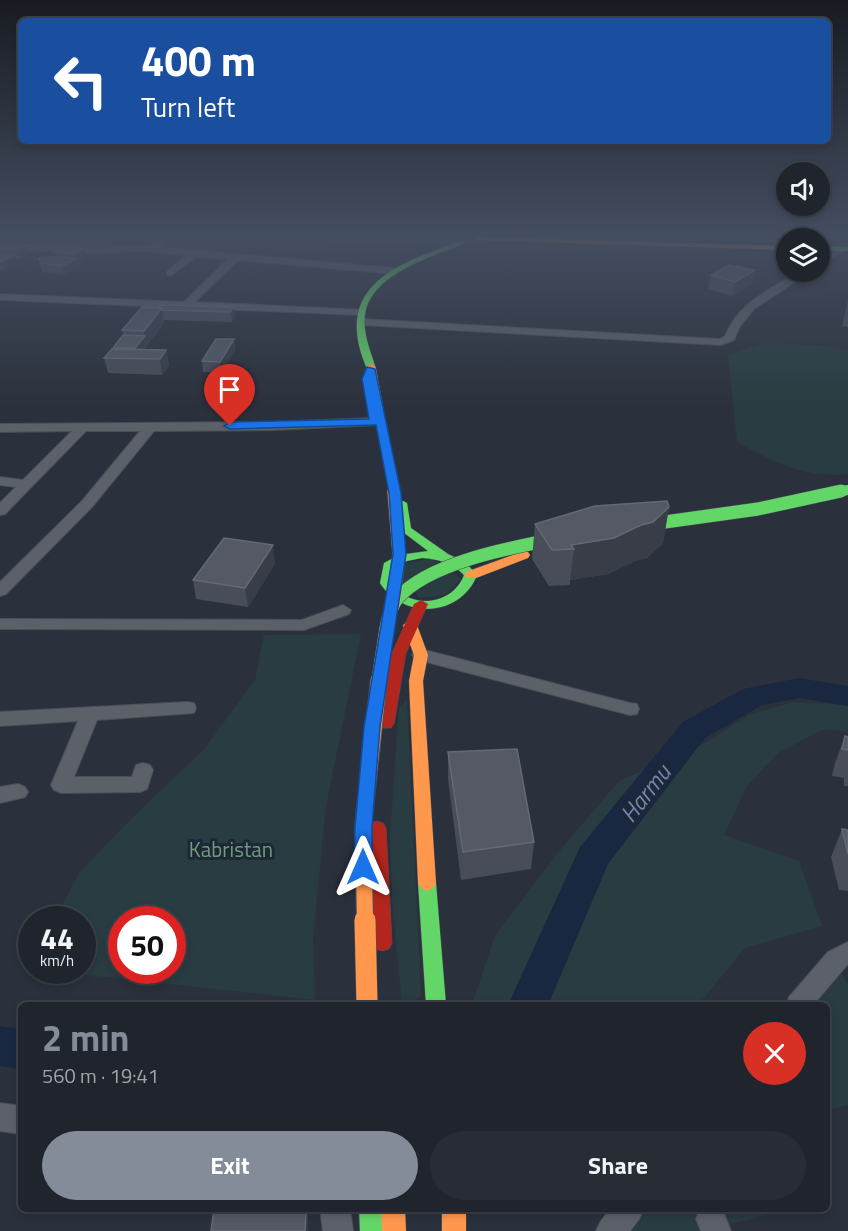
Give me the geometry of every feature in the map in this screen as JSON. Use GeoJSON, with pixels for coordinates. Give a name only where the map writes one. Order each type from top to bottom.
{"type":"FeatureCollection","features":[{"type":"Feature","properties":{"kind":"main road"},"geometry":{"type":"LineString","coordinates":[[367,1002],[363,827],[374,710],[388,619],[393,606],[399,554],[397,507],[361,317],[373,291]]}},
{"type":"Feature","properties":{"kind":"main road"},"geometry":{"type":"LineString","coordinates":[[359,1002],[359,836],[364,739],[387,602],[390,503],[366,379],[371,369]]}},
{"type":"Feature","properties":{"kind":"main road"},"geometry":{"type":"LineString","coordinates":[[371,369],[380,378],[403,526],[408,532],[446,556],[464,564],[471,575],[469,586],[459,597],[442,603],[421,604],[402,599],[389,590],[388,565]]}},
{"type":"Feature","properties":{"kind":"main road"},"geometry":{"type":"LineString","coordinates":[[848,488],[758,509],[621,530],[780,510],[848,497]]}},
{"type":"Feature","properties":{"kind":"main road"},"geometry":{"type":"LineString","coordinates":[[393,606],[401,595],[415,585],[465,563],[545,541],[580,537]]}},
{"type":"Feature","properties":{"kind":"main road"},"geometry":{"type":"LineString","coordinates":[[388,565],[403,558],[422,554],[466,555],[500,545],[580,537]]}},
{"type":"Feature","properties":{"kind":"main road"},"geometry":{"type":"LineString","coordinates":[[471,575],[517,556],[580,537]]}},
{"type":"Feature","properties":{"kind":"main road"},"geometry":{"type":"LineString","coordinates":[[376,1002],[372,908],[372,804],[380,730],[403,613],[408,604],[422,592],[462,572],[512,554],[580,537]]}},
{"type":"Feature","properties":{"kind":"main road"},"geometry":{"type":"LineString","coordinates":[[383,959],[377,831],[383,746],[399,653],[421,604]]}},
{"type":"Feature","properties":{"kind":"main road"},"geometry":{"type":"LineString","coordinates":[[410,625],[421,655],[416,681],[417,720],[431,960],[436,1002]]}},
{"type":"Feature","properties":{"kind":"main road"},"geometry":{"type":"LineString","coordinates":[[364,1212],[364,1231]]}},
{"type":"Feature","properties":{"kind":"main road"},"geometry":{"type":"LineString","coordinates":[[371,1212],[372,1231]]}},
{"type":"Feature","properties":{"kind":"main road"},"geometry":{"type":"LineString","coordinates":[[382,1212],[383,1231]]}},
{"type":"Feature","properties":{"kind":"main road"},"geometry":{"type":"LineString","coordinates":[[393,1212],[394,1231]]}},
{"type":"Feature","properties":{"kind":"main road"},"geometry":{"type":"LineString","coordinates":[[454,1212],[454,1231]]}},
{"type":"Feature","properties":{"kind":"street"},"geometry":{"type":"LineString","coordinates":[[186,304],[199,291]]}},
{"type":"Feature","properties":{"kind":"street"},"geometry":{"type":"LineString","coordinates":[[0,297],[186,304],[721,342],[730,338],[736,321],[748,309],[775,291]]}},
{"type":"Feature","properties":{"kind":"street"},"geometry":{"type":"LineString","coordinates":[[0,428],[374,422]]}},
{"type":"Feature","properties":{"kind":"street"},"geometry":{"type":"LineString","coordinates":[[0,591],[87,504],[151,426]]}},
{"type":"Feature","properties":{"kind":"street"},"geometry":{"type":"LineString","coordinates":[[0,511],[83,427]]}},
{"type":"Feature","properties":{"kind":"street"},"geometry":{"type":"LineString","coordinates":[[0,482],[27,485]]}},
{"type":"Feature","properties":{"kind":"street"},"geometry":{"type":"LineString","coordinates":[[1,623],[304,625],[343,610]]}},
{"type":"Feature","properties":{"kind":"street"},"geometry":{"type":"LineString","coordinates":[[421,655],[630,709]]}},
{"type":"Feature","properties":{"kind":"street"},"geometry":{"type":"LineString","coordinates":[[0,719],[188,708]]}},
{"type":"Feature","properties":{"kind":"street"},"geometry":{"type":"LineString","coordinates":[[90,714],[61,785],[140,784],[144,770]]}},
{"type":"Feature","properties":{"kind":"street"},"geometry":{"type":"LineString","coordinates":[[800,1002],[836,959],[846,957]]}},
{"type":"Feature","properties":{"kind":"street"},"geometry":{"type":"LineString","coordinates":[[0,1117],[18,1120]]}},
{"type":"Feature","properties":{"kind":"street"},"geometry":{"type":"LineString","coordinates":[[335,1212],[338,1231]]}},
{"type":"Feature","properties":{"kind":"street"},"geometry":{"type":"LineString","coordinates":[[611,1231],[627,1212]]}},
{"type":"Feature","properties":{"kind":"green space"},"geometry":{"type":"Polygon","coordinates":[[[765,343],[828,346],[848,351],[848,474],[819,474],[790,467],[737,442],[728,355],[765,343]]]}},
{"type":"Feature","properties":{"kind":"green space"},"geometry":{"type":"Polygon","coordinates":[[[432,558],[461,579],[445,595],[420,598],[393,572],[402,564],[432,558]]]}},
{"type":"Feature","properties":{"kind":"green space","name":"Kabristan"},"geometry":{"type":"Polygon","coordinates":[[[361,634],[326,806],[313,938],[315,1000],[168,984],[186,984],[186,906],[108,906],[108,977],[96,976],[96,906],[62,906],[79,873],[205,748],[255,680],[264,635],[361,634]]]}},
{"type":"Feature","properties":{"kind":"green space"},"geometry":{"type":"Polygon","coordinates":[[[407,700],[421,995],[415,1002],[402,1002],[392,899],[390,836],[399,707],[407,700]]]}},
{"type":"Feature","properties":{"kind":"green space"},"geometry":{"type":"Polygon","coordinates":[[[793,702],[848,705],[848,731],[822,730],[778,753],[747,786],[724,835],[799,861],[822,926],[745,948],[700,1002],[473,1002],[495,936],[556,855],[619,781],[703,744],[749,715],[793,702]]]}},
{"type":"Feature","properties":{"kind":"green space"},"geometry":{"type":"Polygon","coordinates":[[[841,974],[848,985],[848,1105],[830,1110],[830,1002],[818,1002],[841,974]]]}},
{"type":"Feature","properties":{"kind":"green space"},"geometry":{"type":"Polygon","coordinates":[[[637,1212],[780,1212],[699,1231],[621,1231],[637,1212]]]}},
{"type":"Feature","properties":{"kind":"building"},"geometry":{"type":"Polygon","coordinates":[[[160,305],[234,307],[230,312],[162,310],[162,308],[157,308],[160,305]]]}},
{"type":"Feature","properties":{"kind":"building"},"geometry":{"type":"Polygon","coordinates":[[[142,307],[162,308],[144,331],[122,330],[142,307]]]}},
{"type":"Feature","properties":{"kind":"building"},"geometry":{"type":"Polygon","coordinates":[[[123,335],[145,336],[135,348],[113,348],[123,335]]]}},
{"type":"Feature","properties":{"kind":"building"},"geometry":{"type":"Polygon","coordinates":[[[216,339],[234,339],[220,362],[202,361],[216,339]]]}},
{"type":"Feature","properties":{"kind":"building"},"geometry":{"type":"Polygon","coordinates":[[[112,349],[166,350],[160,359],[104,358],[112,349]]]}},
{"type":"Feature","properties":{"kind":"building"},"geometry":{"type":"Polygon","coordinates":[[[667,501],[669,507],[653,522],[614,538],[571,545],[574,549],[552,550],[535,524],[595,506],[667,501]]]}},
{"type":"Feature","properties":{"kind":"building"},"geometry":{"type":"Polygon","coordinates":[[[224,538],[273,545],[245,588],[193,580],[224,538]]]}},
{"type":"Feature","properties":{"kind":"building"},"geometry":{"type":"Polygon","coordinates":[[[845,736],[848,737],[848,750],[842,749],[845,736]]]}},
{"type":"Feature","properties":{"kind":"building"},"geometry":{"type":"Polygon","coordinates":[[[517,749],[534,842],[463,852],[448,752],[517,749]]]}},
{"type":"Feature","properties":{"kind":"building"},"geometry":{"type":"Polygon","coordinates":[[[842,829],[848,830],[848,854],[842,829]]]}},
{"type":"Feature","properties":{"kind":"building"},"geometry":{"type":"Polygon","coordinates":[[[214,1212],[306,1212],[305,1231],[211,1231],[214,1212]]]}},
{"type":"Feature","properties":{"kind":"waterway","name":"Harmu"},"geometry":{"type":"LineString","coordinates":[[529,1002],[593,857],[694,730],[754,696],[799,688],[848,696]]}},
{"type":"Feature","properties":{"kind":"waterway","name":"Harmu"},"geometry":{"type":"LineString","coordinates":[[0,1046],[18,1049]]}},
{"type":"Feature","properties":{"kind":"traffic: fast"},"geometry":{"type":"LineString","coordinates":[[371,369],[361,328],[361,314],[372,291]]}},
{"type":"Feature","properties":{"kind":"traffic: fast"},"geometry":{"type":"LineString","coordinates":[[636,526],[758,509],[848,490]]}},
{"type":"Feature","properties":{"kind":"traffic: fast"},"geometry":{"type":"LineString","coordinates":[[401,503],[405,529],[442,555]]}},
{"type":"Feature","properties":{"kind":"traffic: fast"},"geometry":{"type":"LineString","coordinates":[[386,629],[390,611],[397,599],[415,584],[434,574],[479,557],[566,537]]}},
{"type":"Feature","properties":{"kind":"traffic: fast"},"geometry":{"type":"LineString","coordinates":[[422,554],[436,555],[461,565],[471,575],[463,591],[450,600],[430,605],[409,602],[391,592],[386,583],[388,566],[403,558],[422,554]]}},
{"type":"Feature","properties":{"kind":"traffic: fast"},"geometry":{"type":"LineString","coordinates":[[427,883],[436,1002]]}},
{"type":"Feature","properties":{"kind":"traffic: fast"},"geometry":{"type":"LineString","coordinates":[[371,1212],[372,1231]]}},
{"type":"Feature","properties":{"kind":"traffic: slow"},"geometry":{"type":"LineString","coordinates":[[371,369],[397,507],[399,554],[393,606]]}},
{"type":"Feature","properties":{"kind":"traffic: slow"},"geometry":{"type":"LineString","coordinates":[[471,575],[524,555]]}},
{"type":"Feature","properties":{"kind":"traffic: slow"},"geometry":{"type":"LineString","coordinates":[[410,625],[421,655],[416,681],[427,883]]}},
{"type":"Feature","properties":{"kind":"traffic: slow"},"geometry":{"type":"LineString","coordinates":[[367,1002],[363,827],[374,710],[386,629]]}},
{"type":"Feature","properties":{"kind":"traffic: slow"},"geometry":{"type":"LineString","coordinates":[[393,1212],[394,1231]]}},
{"type":"Feature","properties":{"kind":"traffic: slow"},"geometry":{"type":"LineString","coordinates":[[454,1212],[454,1231]]}},
{"type":"Feature","properties":{"kind":"traffic: jam"},"geometry":{"type":"LineString","coordinates":[[386,724],[399,653],[421,604]]}},
{"type":"Feature","properties":{"kind":"traffic: jam"},"geometry":{"type":"LineString","coordinates":[[377,828],[382,943]]}},
{"type":"Feature","properties":{"kind":"route"},"geometry":{"type":"LineString","coordinates":[[230,426],[374,422],[366,379],[371,369],[395,493],[399,554],[393,606],[388,619],[372,727],[363,827],[363,867]]}}]}
